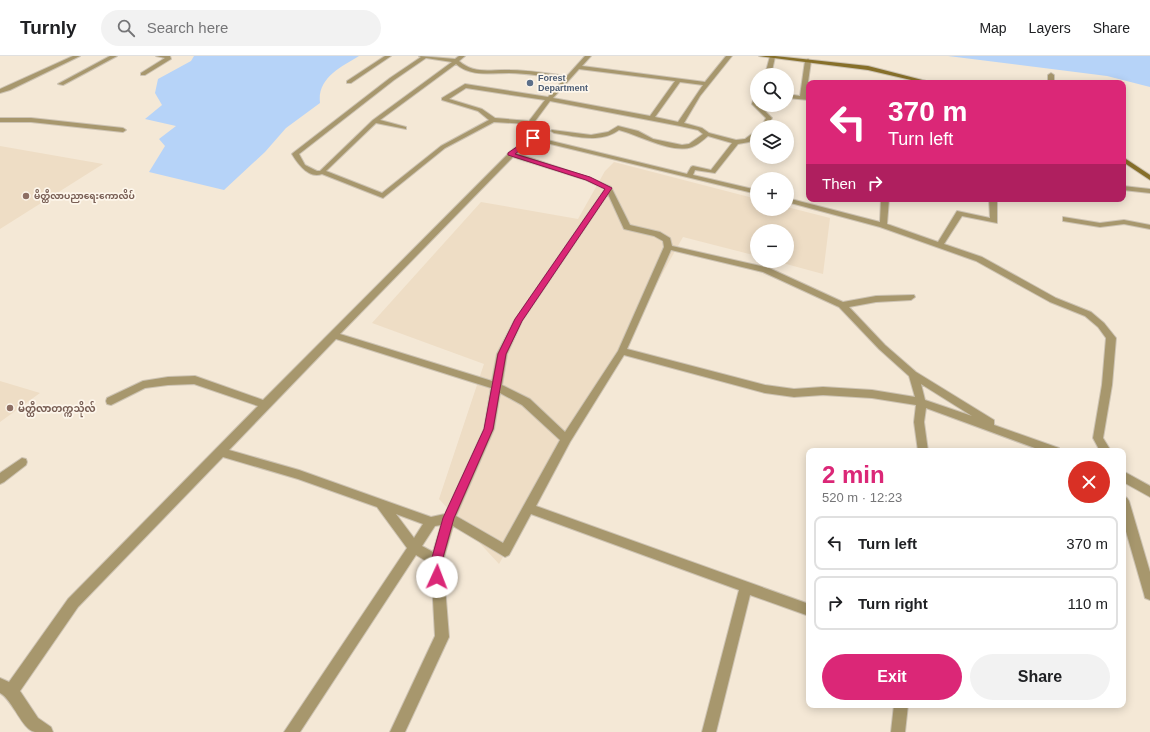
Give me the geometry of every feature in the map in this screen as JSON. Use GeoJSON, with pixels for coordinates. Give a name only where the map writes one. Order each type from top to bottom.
{"type":"FeatureCollection","features":[{"type":"Feature","properties":{"kind":"street"},"geometry":{"type":"LineString","coordinates":[[0,92],[77,56]]}},
{"type":"Feature","properties":{"kind":"street"},"geometry":{"type":"LineString","coordinates":[[61,84],[114,56]]}},
{"type":"Feature","properties":{"kind":"street"},"geometry":{"type":"LineString","coordinates":[[143,74],[168,59],[168,57],[159,56]]}},
{"type":"Feature","properties":{"kind":"street"},"geometry":{"type":"LineString","coordinates":[[349,82],[388,56]]}},
{"type":"Feature","properties":{"kind":"street"},"geometry":{"type":"LineString","coordinates":[[422,56],[456,61],[464,68],[489,73],[509,71],[568,78]]}},
{"type":"Feature","properties":{"kind":"street"},"geometry":{"type":"LineString","coordinates":[[426,56],[392,79],[295,154],[303,166],[317,174],[322,172],[375,120],[431,82],[462,56]]}},
{"type":"Feature","properties":{"kind":"street"},"geometry":{"type":"LineString","coordinates":[[588,56],[549,99],[525,133],[544,142],[750,190]]}},
{"type":"Feature","properties":{"kind":"street"},"geometry":{"type":"LineString","coordinates":[[680,124],[706,84],[728,56]]}},
{"type":"Feature","properties":{"kind":"street"},"geometry":{"type":"LineString","coordinates":[[762,56],[868,68],[919,80]]}},
{"type":"Feature","properties":{"kind":"street"},"geometry":{"type":"LineString","coordinates":[[770,68],[772,57]]}},
{"type":"Feature","properties":{"kind":"street"},"geometry":{"type":"LineString","coordinates":[[807,80],[808,61]]}},
{"type":"Feature","properties":{"kind":"street"},"geometry":{"type":"LineString","coordinates":[[578,67],[706,84]]}},
{"type":"Feature","properties":{"kind":"street"},"geometry":{"type":"LineString","coordinates":[[1050,80],[1051,75]]}},
{"type":"Feature","properties":{"kind":"street"},"geometry":{"type":"LineString","coordinates":[[651,119],[678,81]]}},
{"type":"Feature","properties":{"kind":"street"},"geometry":{"type":"LineString","coordinates":[[532,123],[493,120],[480,110],[444,99],[465,86],[549,99],[680,124],[700,129],[707,134],[736,142],[747,140],[750,138]]}},
{"type":"Feature","properties":{"kind":"street"},"geometry":{"type":"LineString","coordinates":[[794,97],[806,98]]}},
{"type":"Feature","properties":{"kind":"street"},"geometry":{"type":"LineString","coordinates":[[762,112],[768,118],[767,120]]}},
{"type":"Feature","properties":{"kind":"street"},"geometry":{"type":"LineString","coordinates":[[0,120],[31,120],[123,130]]}},
{"type":"Feature","properties":{"kind":"street"},"geometry":{"type":"LineString","coordinates":[[375,120],[404,128]]}},
{"type":"Feature","properties":{"kind":"street"},"geometry":{"type":"LineString","coordinates":[[322,172],[383,196],[443,148],[493,120]]}},
{"type":"Feature","properties":{"kind":"street"},"geometry":{"type":"LineString","coordinates":[[554,131],[591,137],[610,134],[618,128],[636,132],[651,140],[682,147],[691,144],[707,134]]}},
{"type":"Feature","properties":{"kind":"street"},"geometry":{"type":"LineString","coordinates":[[46,732],[33,724],[6,688],[73,603],[221,452],[265,404],[512,154],[510,154],[533,138]]}},
{"type":"Feature","properties":{"kind":"street"},"geometry":{"type":"LineString","coordinates":[[690,176],[693,168],[713,172],[736,142]]}},
{"type":"Feature","properties":{"kind":"street"},"geometry":{"type":"LineString","coordinates":[[221,452],[299,475],[431,522],[449,518],[505,551],[566,440],[622,351],[668,247],[667,240],[657,234],[627,227],[609,188],[588,179],[512,154]]}},
{"type":"Feature","properties":{"kind":"street"},"geometry":{"type":"LineString","coordinates":[[1126,161],[1150,178]]}},
{"type":"Feature","properties":{"kind":"street"},"geometry":{"type":"LineString","coordinates":[[398,732],[442,637],[436,561],[449,518],[488,429],[502,354],[518,321],[609,188]]}},
{"type":"Feature","properties":{"kind":"street"},"geometry":{"type":"LineString","coordinates":[[1126,188],[1150,191]]}},
{"type":"Feature","properties":{"kind":"street"},"geometry":{"type":"LineString","coordinates":[[794,202],[884,224],[940,244],[979,259],[1053,300],[1086,313],[1101,325],[1111,338],[1107,385],[1098,438],[1104,448]]}},
{"type":"Feature","properties":{"kind":"street"},"geometry":{"type":"LineString","coordinates":[[884,224],[885,202]]}},
{"type":"Feature","properties":{"kind":"street"},"geometry":{"type":"LineString","coordinates":[[940,244],[960,213],[994,221],[993,202]]}},
{"type":"Feature","properties":{"kind":"street"},"geometry":{"type":"LineString","coordinates":[[1066,219],[1100,225],[1124,222],[1150,227]]}},
{"type":"Feature","properties":{"kind":"street"},"geometry":{"type":"LineString","coordinates":[[668,247],[766,270],[842,305],[882,347],[913,374],[1008,434]]}},
{"type":"Feature","properties":{"kind":"street"},"geometry":{"type":"LineString","coordinates":[[842,305],[876,299],[911,297]]}},
{"type":"Feature","properties":{"kind":"street"},"geometry":{"type":"LineString","coordinates":[[334,335],[496,386],[526,402],[566,440]]}},
{"type":"Feature","properties":{"kind":"street"},"geometry":{"type":"LineString","coordinates":[[622,351],[765,389],[794,392],[823,391],[872,394],[921,402],[1047,448]]}},
{"type":"Feature","properties":{"kind":"street"},"geometry":{"type":"LineString","coordinates":[[913,374],[921,402],[919,422],[923,448]]}},
{"type":"Feature","properties":{"kind":"street"},"geometry":{"type":"LineString","coordinates":[[111,401],[143,386],[168,381],[195,380],[265,404]]}},
{"type":"Feature","properties":{"kind":"street"},"geometry":{"type":"LineString","coordinates":[[0,479],[22,462]]}},
{"type":"Feature","properties":{"kind":"street"},"geometry":{"type":"LineString","coordinates":[[1126,478],[1150,492]]}},
{"type":"Feature","properties":{"kind":"street"},"geometry":{"type":"LineString","coordinates":[[381,503],[414,548],[436,561]]}},
{"type":"Feature","properties":{"kind":"street"},"geometry":{"type":"LineString","coordinates":[[528,508],[806,609]]}},
{"type":"Feature","properties":{"kind":"street"},"geometry":{"type":"LineString","coordinates":[[1126,511],[1150,594]]}},
{"type":"Feature","properties":{"kind":"street"},"geometry":{"type":"LineString","coordinates":[[291,732],[431,522]]}},
{"type":"Feature","properties":{"kind":"street"},"geometry":{"type":"LineString","coordinates":[[709,732],[746,587]]}},
{"type":"Feature","properties":{"kind":"street"},"geometry":{"type":"LineString","coordinates":[[898,732],[901,708]]}},
{"type":"Feature","properties":{"kind":"shaded area","name":"မိတ္ထီလာပညာရေးကောလိပ်"},"geometry":{"type":"Polygon","coordinates":[[[0,146],[103,164],[0,229],[0,146]]]}},
{"type":"Feature","properties":{"kind":"shaded area"},"geometry":{"type":"Polygon","coordinates":[[[614,162],[750,197],[750,216],[794,216],[794,209],[830,218],[823,274],[794,266],[794,224],[750,224],[750,254],[683,237],[499,564],[439,499],[484,364],[372,323],[481,202],[578,219],[605,171],[614,162]]]}},
{"type":"Feature","properties":{"kind":"shaded area","name":"မိတ္ထီလာတက္ကသိုလ်"},"geometry":{"type":"Polygon","coordinates":[[[0,381],[40,393],[0,422],[0,381]]]}},
{"type":"Feature","properties":{"kind":"water"},"geometry":{"type":"Polygon","coordinates":[[[194,56],[359,56],[332,74],[322,87],[320,103],[286,128],[265,152],[224,190],[149,172],[165,146],[159,139],[176,126],[145,119],[162,105],[155,93],[158,79],[191,61],[194,56]]]}},
{"type":"Feature","properties":{"kind":"water"},"geometry":{"type":"Polygon","coordinates":[[[948,56],[1150,56],[1150,87],[1107,76],[948,56]]]}},
{"type":"Feature","properties":{"kind":"place","name":"Forest Department"},"geometry":{"type":"Point","coordinates":[530,83]}},
{"type":"Feature","properties":{"kind":"place","name":"မိတ္ထီလာပညာရေးကောလိပ်"},"geometry":{"type":"Point","coordinates":[26,196]}},
{"type":"Feature","properties":{"kind":"place","name":"မိတ္ထီလာတက္ကသိုလ်"},"geometry":{"type":"Point","coordinates":[10,408]}},
{"type":"Feature","properties":{"kind":"route"},"geometry":{"type":"LineString","coordinates":[[437,577],[436,561],[449,518],[488,429],[502,354],[518,321],[609,188],[588,179],[510,154],[533,138]]}}]}
